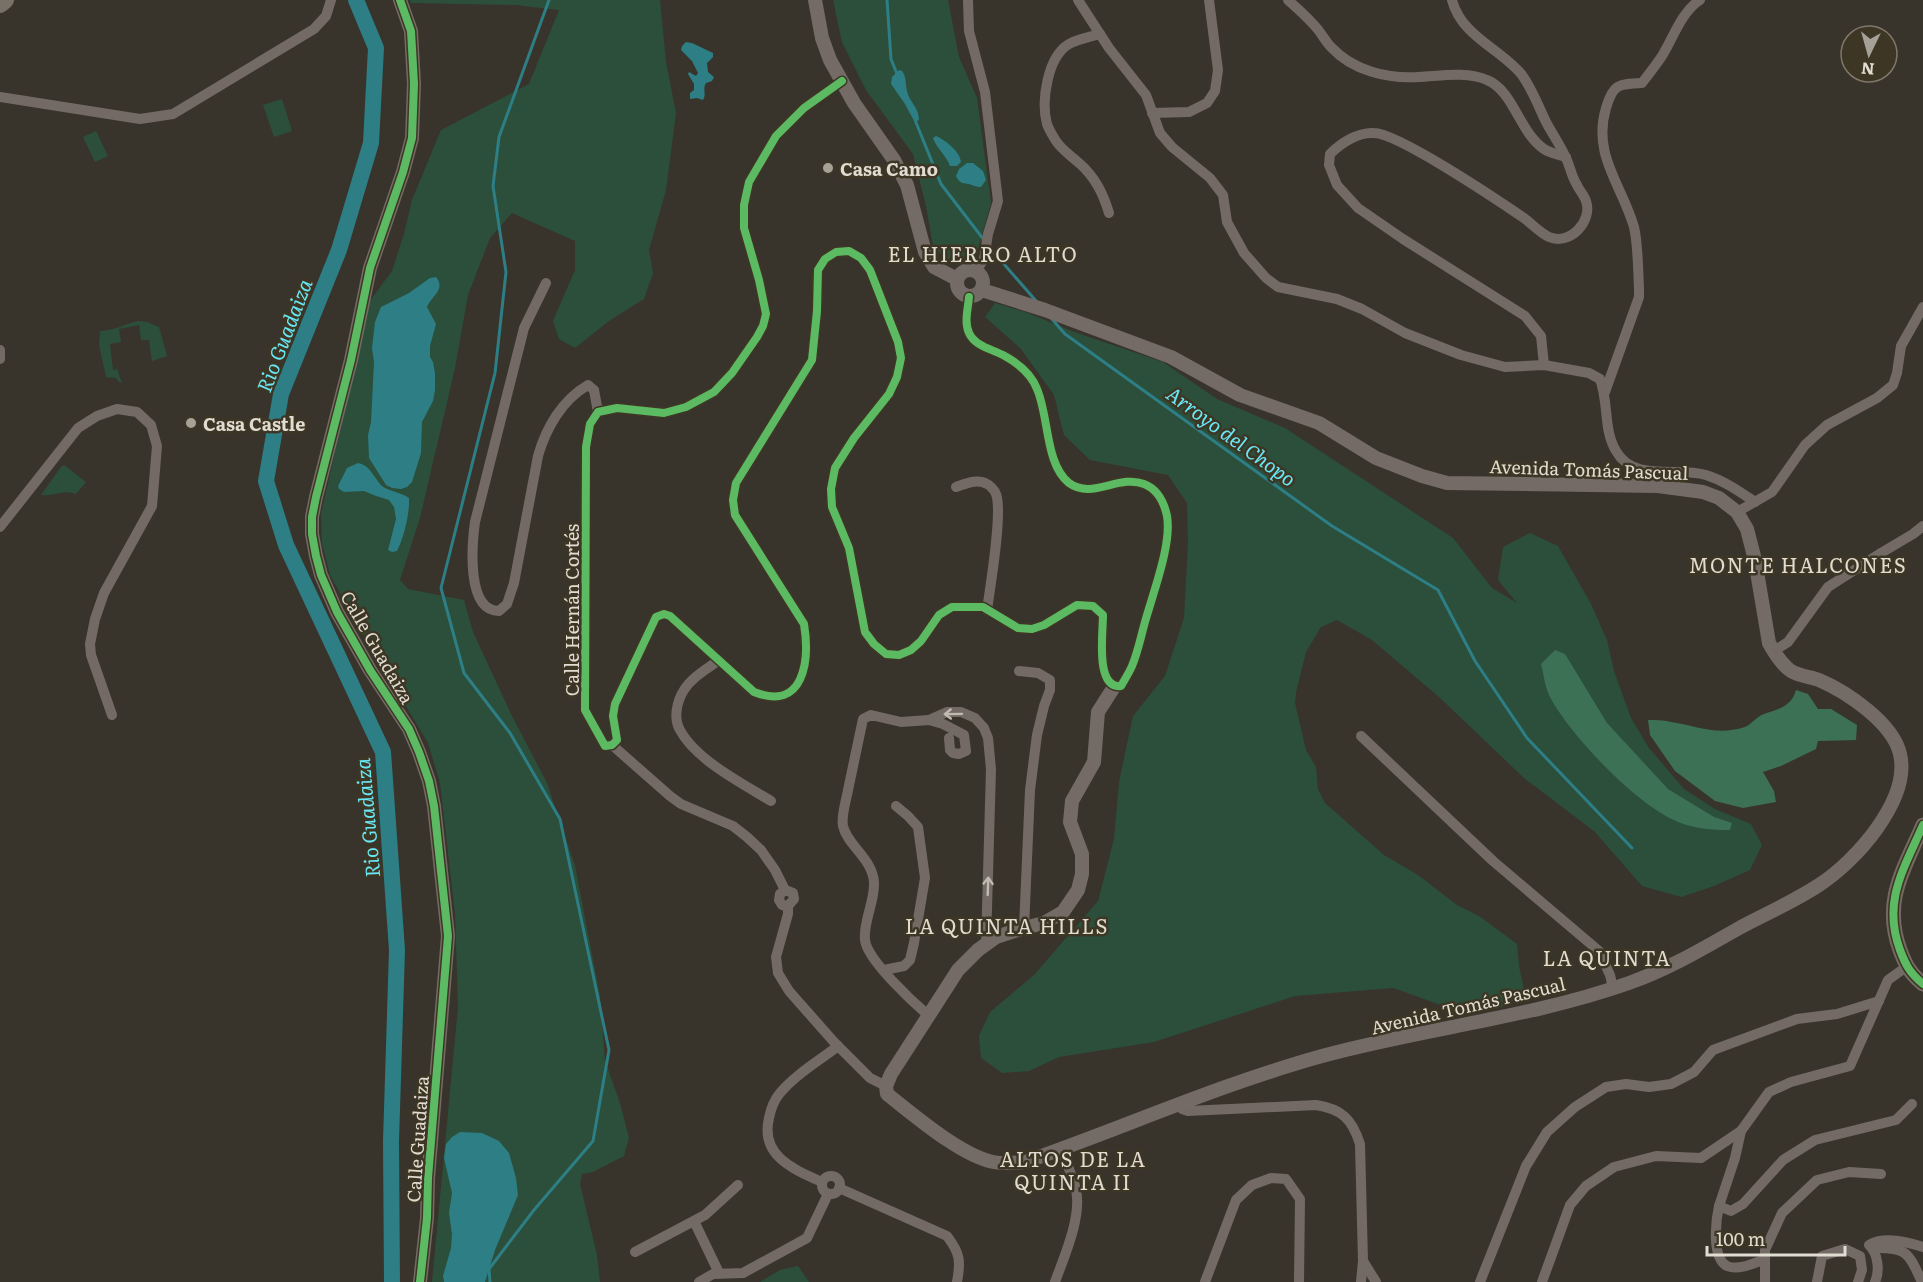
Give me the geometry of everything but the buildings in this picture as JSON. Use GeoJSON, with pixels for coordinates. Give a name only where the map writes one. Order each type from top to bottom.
{"type":"FeatureCollection","features":[{"type":"Feature","properties":{"kind":"highway"},"geometry":{"type":"LineString","coordinates":[[0,4],[5,0]]}},
{"type":"Feature","properties":{"kind":"main road"},"geometry":{"type":"LineString","coordinates":[[1923,825],[1898,883],[1892,910],[1894,933],[1906,967],[1923,984]]}},
{"type":"Feature","properties":{"kind":"street"},"geometry":{"type":"LineString","coordinates":[[0,97],[140,119],[173,114],[314,29],[326,16],[331,0]]}},
{"type":"Feature","properties":{"kind":"street","name":"Calle Guadaiza"},"geometry":{"type":"LineString","coordinates":[[400,0],[411,31],[414,84],[412,138],[403,172],[370,268],[351,360],[316,497],[312,517],[312,534],[321,574],[337,612],[370,670],[409,729],[420,752],[434,806],[448,936],[428,1178],[427,1218],[420,1282]]}},
{"type":"Feature","properties":{"kind":"street"},"geometry":{"type":"LineString","coordinates":[[815,0],[822,38],[830,60],[854,103],[899,168],[907,185],[925,252],[934,267],[957,279]]}},
{"type":"Feature","properties":{"kind":"street"},"geometry":{"type":"LineString","coordinates":[[968,0],[969,30],[984,92],[998,201],[988,234],[984,259],[976,271]]}},
{"type":"Feature","properties":{"kind":"street"},"geometry":{"type":"LineString","coordinates":[[1078,0],[1100,34],[1146,95],[1160,133],[1172,147],[1210,178],[1223,195],[1227,222],[1244,253],[1266,278],[1278,287],[1337,299],[1362,309],[1405,333],[1461,355],[1504,367],[1544,366],[1588,373],[1600,379],[1605,392],[1608,430],[1616,450],[1625,463],[1642,470],[1704,474],[1726,483],[1755,502]]}},
{"type":"Feature","properties":{"kind":"street"},"geometry":{"type":"LineString","coordinates":[[1152,114],[1189,112],[1207,103],[1215,91],[1218,70],[1209,0]]}},
{"type":"Feature","properties":{"kind":"street"},"geometry":{"type":"LineString","coordinates":[[1288,0],[1316,26],[1331,47],[1352,64],[1376,73],[1408,78],[1463,75],[1487,80],[1501,89],[1524,128],[1534,140],[1546,151],[1566,157]]}},
{"type":"Feature","properties":{"kind":"street"},"geometry":{"type":"LineString","coordinates":[[1452,0],[1454,9],[1476,36],[1520,73],[1526,81],[1566,157],[1572,177],[1587,202],[1586,217],[1576,234],[1564,239],[1550,238],[1525,219],[1436,163],[1395,139],[1376,132],[1364,134],[1340,145],[1330,154],[1330,172],[1336,185],[1358,208],[1525,316],[1541,336],[1544,366]]}},
{"type":"Feature","properties":{"kind":"street"},"geometry":{"type":"LineString","coordinates":[[1605,392],[1639,297],[1639,288],[1634,228],[1602,148],[1603,117],[1610,93],[1620,84],[1642,83],[1662,56],[1684,18],[1700,0]]}},
{"type":"Feature","properties":{"kind":"street"},"geometry":{"type":"LineString","coordinates":[[1100,34],[1068,45],[1057,56],[1048,76],[1045,104],[1047,126],[1057,144],[1096,181],[1104,195],[1109,213]]}},
{"type":"Feature","properties":{"kind":"street"},"geometry":{"type":"LineString","coordinates":[[546,283],[524,328],[475,522],[472,569],[485,607],[492,611],[499,611],[507,604],[514,583],[537,456],[544,436],[553,419],[579,390],[588,385],[594,390],[598,412],[617,408],[664,413],[686,407],[714,392],[732,373],[757,338],[766,314],[744,228],[744,205],[749,182],[776,136],[804,108],[842,81]]}},
{"type":"Feature","properties":{"kind":"street"},"geometry":{"type":"LineString","coordinates":[[969,297],[966,319],[969,334],[979,345],[1003,355],[1026,370],[1038,390],[1056,465],[1063,478],[1075,487],[1091,490],[1124,482],[1142,483],[1155,490],[1163,503],[1167,517],[1167,543],[1133,665],[1121,686],[1114,687],[1098,712],[1094,762],[1072,801],[1070,822],[1082,854],[1082,874],[1078,890],[1064,912],[1044,923],[996,937],[978,950],[958,970],[891,1074],[886,1086],[870,1078],[838,1046],[789,991],[778,973],[776,957],[788,914],[788,906],[782,905],[778,900],[784,890],[775,870],[760,850],[733,826],[681,804],[612,746],[617,740],[615,704],[656,617],[664,614],[670,616],[754,692],[767,697],[783,696],[796,688],[803,675],[807,639],[804,624],[739,523],[735,515],[733,500],[736,483],[812,360],[818,270],[825,259],[836,252],[849,251],[861,258],[870,270],[898,342],[901,358],[897,377],[889,394],[854,438],[835,468],[831,489],[832,507],[849,548],[865,632],[873,644],[886,654],[899,655],[911,650],[921,641],[939,615],[952,607],[983,607],[1018,628],[1032,629],[1044,625],[1077,605],[1093,606],[1103,615],[1102,667],[1110,684],[1114,687]]}},
{"type":"Feature","properties":{"kind":"street"},"geometry":{"type":"LineString","coordinates":[[976,271],[983,279],[982,290],[977,296],[969,297],[962,294],[957,287],[957,279],[962,272],[976,271]]}},
{"type":"Feature","properties":{"kind":"street","name":"Avenida Tomás Pascual"},"geometry":{"type":"LineString","coordinates":[[886,1086],[887,1094],[902,1106],[973,1155],[993,1162],[1025,1162],[1237,1083],[1323,1056],[1408,1035],[1556,1005],[1612,988],[1666,969],[1819,885],[1846,864],[1873,833],[1892,805],[1901,774],[1901,755],[1894,740],[1876,717],[1838,689],[1791,671],[1774,651],[1769,643],[1748,529],[1737,512],[1719,498],[1703,492],[1658,486],[1447,483],[1422,476],[1376,458],[1319,423],[1240,395],[1171,357],[1045,310],[982,290]]}},
{"type":"Feature","properties":{"kind":"street"},"geometry":{"type":"LineString","coordinates":[[1737,512],[1772,492],[1805,446],[1827,425],[1877,398],[1893,385],[1898,373],[1901,346],[1923,307]]}},
{"type":"Feature","properties":{"kind":"street"},"geometry":{"type":"LineString","coordinates":[[0,350],[0,359]]}},
{"type":"Feature","properties":{"kind":"street"},"geometry":{"type":"LineString","coordinates":[[0,527],[78,428],[97,416],[117,409],[137,412],[151,425],[158,446],[152,506],[104,593],[90,644],[91,656],[112,715]]}},
{"type":"Feature","properties":{"kind":"street","name":"Calle Hernán Cortés"},"geometry":{"type":"LineString","coordinates":[[598,412],[590,424],[586,447],[585,710],[605,746],[612,746]]}},
{"type":"Feature","properties":{"kind":"street"},"geometry":{"type":"LineString","coordinates":[[956,487],[978,481],[987,484],[996,492],[998,504],[996,530],[987,609]]}},
{"type":"Feature","properties":{"kind":"street"},"geometry":{"type":"LineString","coordinates":[[1774,651],[1788,642],[1828,587],[1923,527]]}},
{"type":"Feature","properties":{"kind":"street"},"geometry":{"type":"LineString","coordinates":[[719,660],[696,677],[685,689],[677,708],[676,719],[679,729],[691,745],[715,765],[771,801]]}},
{"type":"Feature","properties":{"kind":"street"},"geometry":{"type":"LineString","coordinates":[[1019,671],[1038,673],[1050,680],[1050,690],[1037,735],[1030,790],[1024,928]]}},
{"type":"Feature","properties":{"kind":"street"},"geometry":{"type":"LineString","coordinates":[[929,720],[947,712],[961,712],[975,718],[984,728],[988,738],[991,769],[986,944]]}},
{"type":"Feature","properties":{"kind":"street"},"geometry":{"type":"LineString","coordinates":[[929,1016],[909,999],[868,951],[865,940],[874,880],[863,855],[843,828],[844,812],[863,719],[871,715],[901,722],[929,720],[944,724],[964,735],[966,751],[959,754],[953,753],[950,750],[949,738]]}},
{"type":"Feature","properties":{"kind":"street"},"geometry":{"type":"LineString","coordinates":[[1361,736],[1492,861],[1599,951],[1610,975],[1612,988]]}},
{"type":"Feature","properties":{"kind":"street"},"geometry":{"type":"LineString","coordinates":[[884,970],[904,966],[910,960],[925,878],[918,827],[896,806]]}},
{"type":"Feature","properties":{"kind":"street"},"geometry":{"type":"LineString","coordinates":[[1542,1282],[1570,1206],[1586,1186],[1614,1167],[1656,1156],[1701,1158],[1741,1131],[1769,1092],[1791,1082],[1850,1066],[1888,980],[1906,967]]}},
{"type":"Feature","properties":{"kind":"street"},"geometry":{"type":"LineString","coordinates":[[1480,1282],[1526,1166],[1546,1132],[1575,1107],[1606,1087],[1626,1084],[1649,1087],[1671,1084],[1694,1072],[1713,1050],[1797,1019],[1837,1014],[1879,1001]]}},
{"type":"Feature","properties":{"kind":"street"},"geometry":{"type":"LineString","coordinates":[[822,1182],[794,1170],[772,1149],[767,1136],[768,1122],[773,1102],[780,1092],[838,1046]]}},
{"type":"Feature","properties":{"kind":"street"},"geometry":{"type":"LineString","coordinates":[[1178,1104],[1182,1109],[1198,1111],[1316,1105],[1330,1107],[1345,1115],[1355,1129],[1360,1144],[1363,1262],[1361,1282]]}},
{"type":"Feature","properties":{"kind":"street"},"geometry":{"type":"LineString","coordinates":[[1719,1206],[1731,1211],[1743,1204],[1783,1160],[1815,1140],[1896,1120],[1912,1104]]}},
{"type":"Feature","properties":{"kind":"street"},"geometry":{"type":"LineString","coordinates":[[1741,1131],[1735,1158],[1719,1206],[1716,1235],[1721,1260],[1727,1266],[1740,1268],[1765,1259]]}},
{"type":"Feature","properties":{"kind":"street"},"geometry":{"type":"LineString","coordinates":[[1055,1282],[1068,1246],[1077,1209],[1076,1190],[1061,1150]]}},
{"type":"Feature","properties":{"kind":"street"},"geometry":{"type":"LineString","coordinates":[[1765,1282],[1765,1250],[1782,1213],[1817,1180],[1849,1172],[1881,1174]]}},
{"type":"Feature","properties":{"kind":"street"},"geometry":{"type":"LineString","coordinates":[[834,1176],[839,1181],[839,1188],[835,1193],[828,1194],[822,1189],[822,1182],[827,1177],[834,1176]]}},
{"type":"Feature","properties":{"kind":"street"},"geometry":{"type":"LineString","coordinates":[[1205,1282],[1236,1200],[1252,1185],[1271,1178],[1286,1179],[1300,1199],[1299,1282]]}},
{"type":"Feature","properties":{"kind":"street"},"geometry":{"type":"LineString","coordinates":[[635,1252],[705,1215],[738,1185]]}},
{"type":"Feature","properties":{"kind":"street"},"geometry":{"type":"LineString","coordinates":[[839,1188],[946,1236],[956,1248],[960,1264],[957,1282]]}},
{"type":"Feature","properties":{"kind":"street"},"geometry":{"type":"LineString","coordinates":[[699,1282],[713,1274],[743,1274],[807,1238],[828,1194]]}},
{"type":"Feature","properties":{"kind":"street"},"geometry":{"type":"LineString","coordinates":[[694,1221],[719,1273]]}},
{"type":"Feature","properties":{"kind":"street"},"geometry":{"type":"LineString","coordinates":[[1875,1282],[1878,1277],[1878,1266],[1873,1248],[1869,1245],[1875,1241],[1886,1240],[1923,1247]]}},
{"type":"Feature","properties":{"kind":"street"},"geometry":{"type":"LineString","coordinates":[[1873,1248],[1895,1247],[1903,1250],[1915,1266],[1922,1282]]}},
{"type":"Feature","properties":{"kind":"street"},"geometry":{"type":"LineString","coordinates":[[1816,1282],[1822,1256],[1845,1249],[1860,1256],[1862,1270],[1858,1282]]}},
{"type":"Feature","properties":{"kind":"street"},"geometry":{"type":"LineString","coordinates":[[1363,1262],[1376,1282]]}},
{"type":"Feature","properties":{"kind":"green space"},"geometry":{"type":"Polygon","coordinates":[[[410,0],[660,0],[666,62],[676,113],[666,190],[649,250],[653,273],[644,299],[609,321],[575,348],[559,339],[553,321],[575,270],[575,241],[512,213],[490,238],[468,295],[455,368],[420,518],[400,580],[408,589],[464,600],[473,632],[511,714],[547,783],[575,866],[600,996],[605,1061],[620,1103],[629,1138],[624,1156],[593,1172],[582,1174],[580,1184],[597,1255],[600,1282],[432,1282],[458,1007],[455,914],[440,783],[428,743],[330,575],[322,544],[321,514],[369,302],[392,271],[412,200],[441,130],[529,84],[559,10],[516,5],[411,3],[410,0]]]}},
{"type":"Feature","properties":{"kind":"green space"},"geometry":{"type":"Polygon","coordinates":[[[833,0],[948,0],[959,57],[977,98],[991,203],[977,252],[968,265],[951,264],[933,246],[913,154],[866,90],[842,42],[833,0]]]}},
{"type":"Feature","properties":{"kind":"green space"},"geometry":{"type":"Polygon","coordinates":[[[282,99],[292,131],[274,137],[263,105],[282,99]]]}},
{"type":"Feature","properties":{"kind":"green space"},"geometry":{"type":"Polygon","coordinates":[[[96,131],[108,156],[95,162],[83,137],[96,131]]]}},
{"type":"Feature","properties":{"kind":"green space"},"geometry":{"type":"Polygon","coordinates":[[[995,303],[1163,362],[1217,399],[1285,428],[1453,538],[1492,588],[1517,603],[1498,580],[1503,547],[1530,533],[1558,546],[1591,604],[1607,640],[1614,671],[1631,718],[1649,748],[1684,789],[1715,809],[1751,824],[1762,845],[1750,870],[1681,897],[1642,886],[1595,832],[1524,778],[1439,697],[1372,640],[1337,620],[1321,627],[1306,652],[1295,703],[1306,750],[1316,767],[1318,789],[1325,803],[1384,855],[1418,875],[1457,905],[1479,916],[1517,944],[1525,994],[1501,1007],[1470,1012],[1438,1004],[1393,988],[1295,996],[1154,1042],[1059,1057],[1029,1071],[1002,1073],[981,1058],[979,1036],[990,1012],[1034,975],[1098,901],[1114,839],[1119,782],[1133,716],[1165,676],[1184,618],[1188,543],[1187,503],[1168,475],[1090,460],[1064,435],[1054,395],[1021,349],[985,317],[995,303]]]}},
{"type":"Feature","properties":{"kind":"green space"},"geometry":{"type":"Polygon","coordinates":[[[138,321],[159,327],[167,356],[152,361],[149,340],[141,340],[139,325],[119,329],[121,342],[110,344],[113,370],[117,369],[122,383],[116,378],[106,377],[99,345],[100,331],[138,321]]]}},
{"type":"Feature","properties":{"kind":"green space"},"geometry":{"type":"Polygon","coordinates":[[[64,465],[86,482],[76,494],[66,492],[41,495],[61,467],[64,465]]]}},
{"type":"Feature","properties":{"kind":"green space"},"geometry":{"type":"Polygon","coordinates":[[[1555,650],[1565,654],[1607,723],[1668,789],[1714,817],[1732,823],[1730,830],[1689,826],[1676,821],[1643,800],[1606,768],[1574,732],[1549,695],[1541,664],[1555,650]]]}},
{"type":"Feature","properties":{"kind":"green space"},"geometry":{"type":"Polygon","coordinates":[[[1796,690],[1808,694],[1818,709],[1831,709],[1857,725],[1856,740],[1818,741],[1816,749],[1763,772],[1774,791],[1776,802],[1743,808],[1715,801],[1675,771],[1650,735],[1648,720],[1725,731],[1745,727],[1761,715],[1788,703],[1796,690]]]}},
{"type":"Feature","properties":{"kind":"green space"},"geometry":{"type":"Polygon","coordinates":[[[798,1266],[809,1282],[760,1282],[780,1270],[798,1266]]]}},
{"type":"Feature","properties":{"kind":"water"},"geometry":{"type":"Polygon","coordinates":[[[686,42],[713,53],[713,57],[707,63],[708,72],[714,77],[705,85],[703,100],[690,99],[694,84],[688,74],[689,72],[696,76],[698,73],[692,61],[681,50],[686,42]]]}},
{"type":"Feature","properties":{"kind":"water"},"geometry":{"type":"Polygon","coordinates":[[[899,70],[904,74],[908,95],[917,112],[919,120],[917,121],[913,119],[891,84],[892,77],[899,70]]]}},
{"type":"Feature","properties":{"kind":"water"},"geometry":{"type":"Polygon","coordinates":[[[936,136],[948,143],[958,154],[961,162],[957,166],[950,166],[933,138],[936,136]]]}},
{"type":"Feature","properties":{"kind":"water"},"geometry":{"type":"Polygon","coordinates":[[[967,163],[973,163],[983,171],[986,180],[981,187],[963,183],[957,178],[959,169],[967,163]]]}},
{"type":"Feature","properties":{"kind":"water"},"geometry":{"type":"Polygon","coordinates":[[[436,277],[440,285],[439,289],[427,307],[436,324],[430,346],[430,357],[435,373],[433,401],[422,422],[421,453],[412,482],[401,489],[392,488],[386,485],[369,458],[368,435],[371,422],[374,362],[372,348],[375,322],[381,307],[409,293],[430,278],[436,277]]]}},
{"type":"Feature","properties":{"kind":"water"},"geometry":{"type":"Polygon","coordinates":[[[358,463],[369,469],[382,486],[409,498],[406,525],[397,551],[388,550],[396,519],[394,507],[389,500],[364,491],[344,492],[339,489],[338,486],[347,468],[358,463]]]}},
{"type":"Feature","properties":{"kind":"water"},"geometry":{"type":"Polygon","coordinates":[[[460,1132],[482,1133],[499,1141],[509,1153],[516,1178],[518,1195],[495,1250],[485,1282],[444,1282],[443,1276],[451,1248],[452,1234],[449,1213],[452,1193],[444,1158],[446,1144],[460,1132]]]}},
{"type":"Feature","properties":{"kind":"waterway","name":"Rio Guadaiza"},"geometry":{"type":"LineString","coordinates":[[356,0],[376,48],[371,143],[339,250],[281,394],[266,481],[286,545],[383,752],[397,950],[391,1141],[392,1282]]}},
{"type":"Feature","properties":{"kind":"waterway"},"geometry":{"type":"LineString","coordinates":[[490,1282],[489,1269],[534,1210],[593,1141],[609,1050],[560,819],[510,733],[464,673],[441,588],[495,373],[506,272],[493,186],[499,137],[549,0]]}},
{"type":"Feature","properties":{"kind":"waterway","name":"Arroyo del Chopo"},"geometry":{"type":"LineString","coordinates":[[887,0],[891,59],[897,74]]}},
{"type":"Feature","properties":{"kind":"waterway","name":"Arroyo del Chopo"},"geometry":{"type":"LineString","coordinates":[[915,120],[941,184],[984,240]]}},
{"type":"Feature","properties":{"kind":"waterway","name":"Arroyo del Chopo"},"geometry":{"type":"LineString","coordinates":[[990,248],[1037,302]]}},
{"type":"Feature","properties":{"kind":"waterway","name":"Arroyo del Chopo"},"geometry":{"type":"LineString","coordinates":[[1051,318],[1065,334],[1332,526],[1438,590],[1475,661],[1527,738],[1632,848]]}},
{"type":"Feature","properties":{"kind":"cycle path"},"geometry":{"type":"LineString","coordinates":[[400,0],[411,31],[414,84],[412,138],[403,172],[370,268],[351,360],[316,497],[312,517],[312,534],[321,575],[337,612],[370,670],[409,729],[429,781],[434,806],[448,936],[428,1178],[427,1218],[420,1282]]}},
{"type":"Feature","properties":{"kind":"cycle path"},"geometry":{"type":"LineString","coordinates":[[842,81],[804,108],[776,136],[749,182],[744,205],[744,228],[766,314],[757,337],[732,373],[714,392],[686,407],[664,413],[617,408],[598,412],[590,424],[586,447],[585,710],[605,746],[612,745],[617,740],[613,716],[615,704],[656,617],[664,614],[670,616],[754,692],[771,696],[784,695],[793,689],[800,679],[806,653],[804,624],[735,515],[733,500],[736,483],[812,360],[818,270],[825,259],[836,252],[849,251],[861,258],[870,270],[898,342],[901,358],[897,377],[889,394],[854,438],[835,468],[831,489],[832,507],[849,548],[865,632],[886,654],[899,655],[911,650],[921,641],[939,615],[952,607],[983,607],[1018,628],[1032,629],[1044,625],[1077,605],[1093,606],[1103,615],[1102,658],[1107,679],[1113,685],[1121,686],[1136,655],[1161,569],[1168,527],[1164,506],[1156,493],[1144,484],[1125,482],[1087,489],[1078,488],[1061,475],[1051,452],[1037,389],[1031,378],[1014,361],[979,344],[969,333],[967,320],[969,297]]}},
{"type":"Feature","properties":{"kind":"cycle path"},"geometry":{"type":"LineString","coordinates":[[1923,825],[1898,886],[1893,916],[1895,932],[1904,961],[1923,984]]}},
{"type":"Feature","properties":{"kind":"place","name":"Casa Camo"},"geometry":{"type":"Point","coordinates":[828,168]}},
{"type":"Feature","properties":{"kind":"place","name":"Casa Castle"},"geometry":{"type":"Point","coordinates":[191,423]}},
{"type":"Feature","properties":{"kind":"district","name":"EL HIERRO ALTO"},"geometry":{"type":"Point","coordinates":[983,253]}},
{"type":"Feature","properties":{"kind":"district","name":"MONTE HALCONES"},"geometry":{"type":"Point","coordinates":[1798,564]}},
{"type":"Feature","properties":{"kind":"district","name":"LA QUINTA HILLS"},"geometry":{"type":"Point","coordinates":[1007,925]}},
{"type":"Feature","properties":{"kind":"district","name":"LA QUINTA"},"geometry":{"type":"Point","coordinates":[1607,957]}},
{"type":"Feature","properties":{"kind":"district","name":"ALTOS DE LA QUINTA II"},"geometry":{"type":"Point","coordinates":[1073,1170]}}]}
